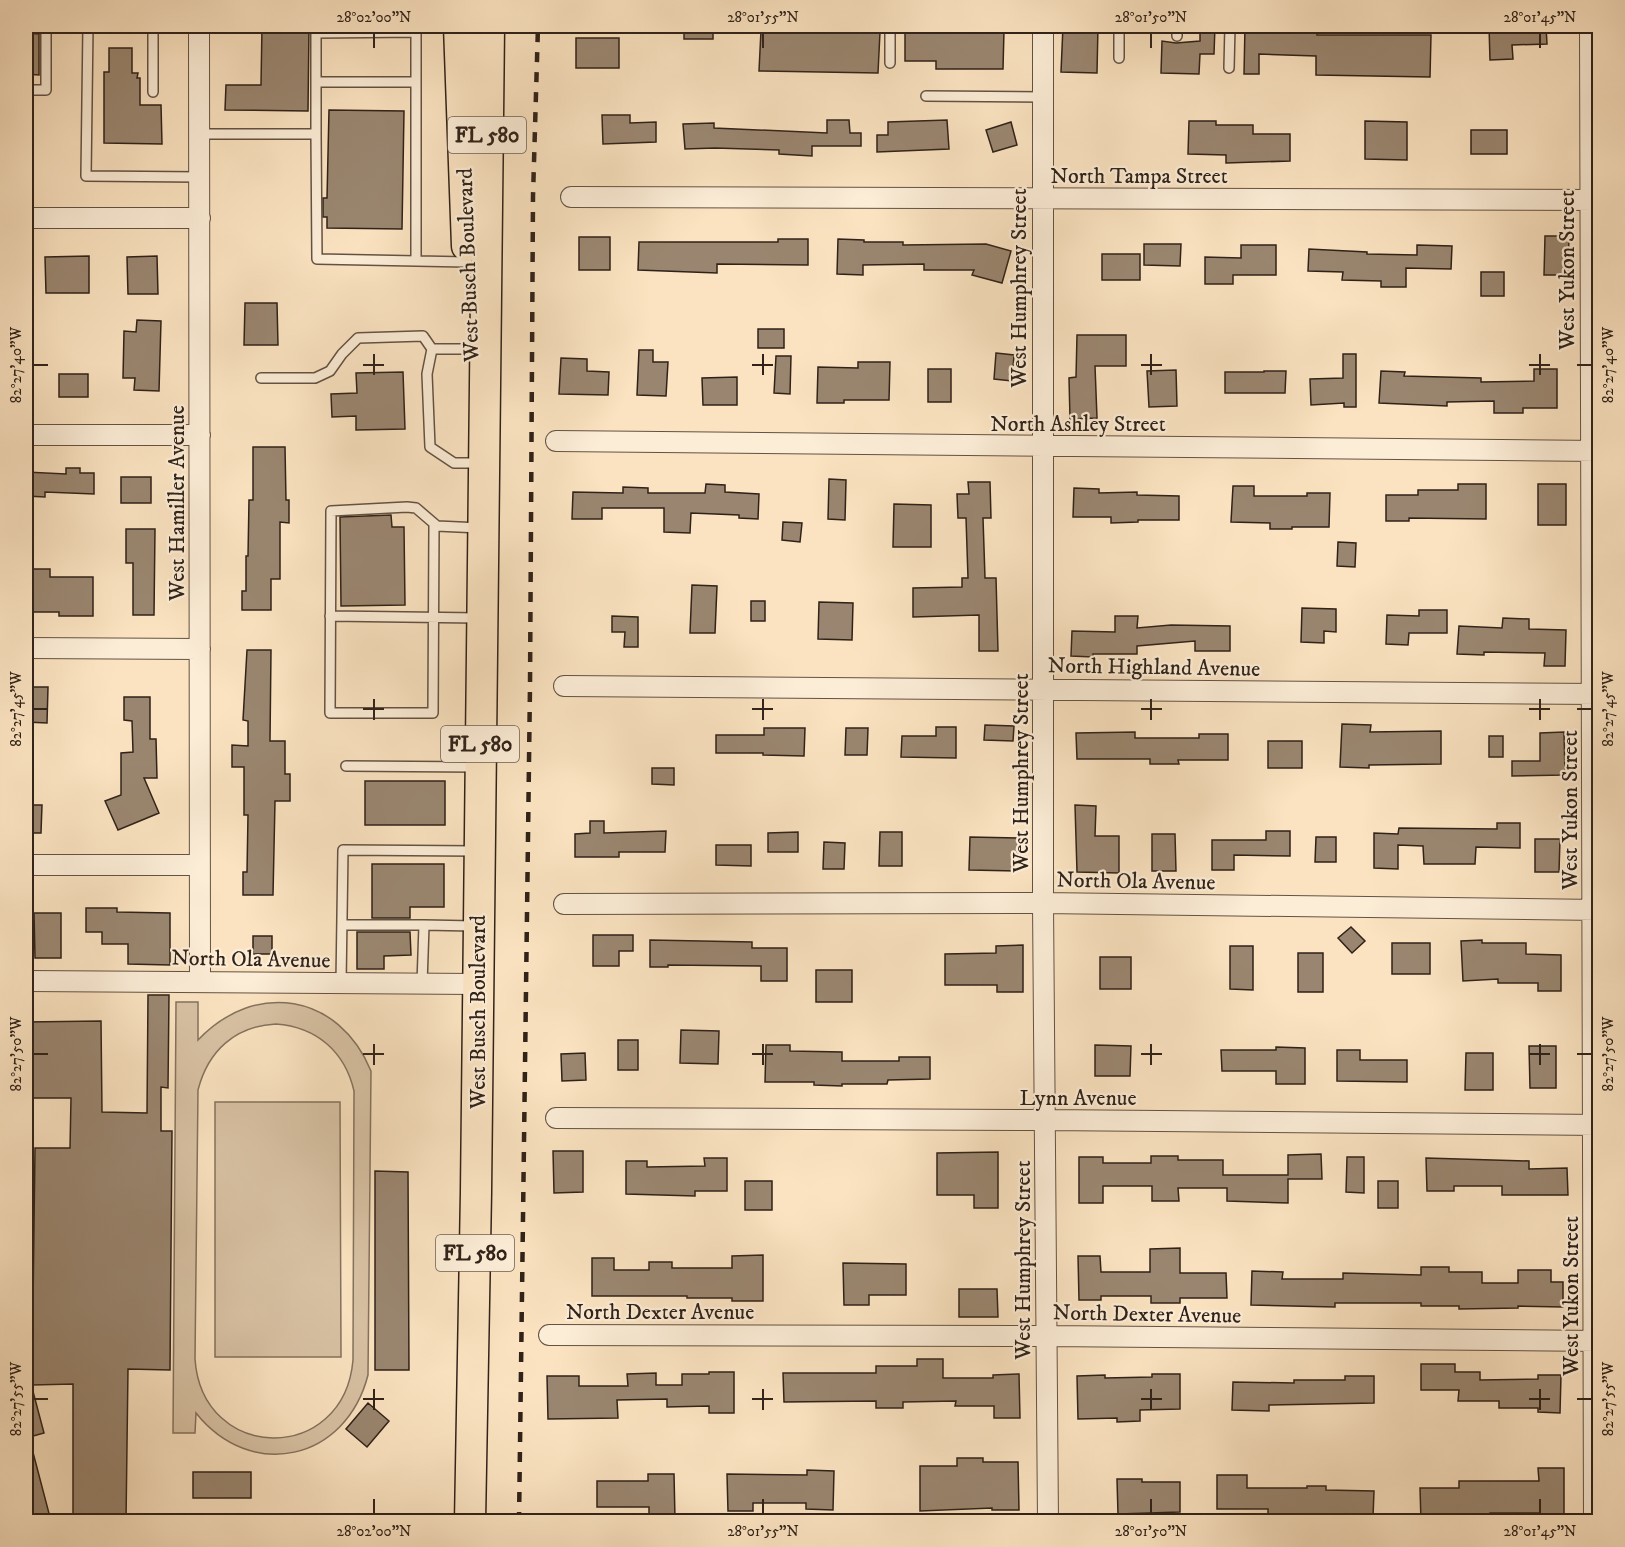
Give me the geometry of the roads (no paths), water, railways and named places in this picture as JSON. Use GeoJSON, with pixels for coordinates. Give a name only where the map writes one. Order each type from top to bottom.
{"type":"FeatureCollection","features":[{"type":"Feature","properties":{"kind":"main road","name":"West Busch Boulevard"},"geometry":{"type":"LineString","coordinates":[[459,26],[470,349],[483,516]]}},
{"type":"Feature","properties":{"kind":"main road","name":"West Busch Boulevard"},"geometry":{"type":"LineString","coordinates":[[471,1521],[489,26]]}},
{"type":"Feature","properties":{"kind":"street","name":"West Hamiller Avenue"},"geometry":{"type":"LineString","coordinates":[[199,26],[200,981]]}},
{"type":"Feature","properties":{"kind":"street","name":"West Humphrey Street"},"geometry":{"type":"LineString","coordinates":[[1043,26],[1043,903],[1048,1521]]}},
{"type":"Feature","properties":{"kind":"street","name":"West Yukon Street"},"geometry":{"type":"LineString","coordinates":[[1590,26],[1595,200],[1596,451],[1597,1341],[1594,1521]]}},
{"type":"Feature","properties":{"kind":"street","name":"North Tampa Street"},"geometry":{"type":"LineString","coordinates":[[571,197],[1595,200]]}},
{"type":"Feature","properties":{"kind":"street"},"geometry":{"type":"LineString","coordinates":[[26,218],[200,218]]}},
{"type":"Feature","properties":{"kind":"street"},"geometry":{"type":"LineString","coordinates":[[26,435],[200,435]]}},
{"type":"Feature","properties":{"kind":"street","name":"North Ashley Street"},"geometry":{"type":"LineString","coordinates":[[556,441],[1596,451]]}},
{"type":"Feature","properties":{"kind":"street"},"geometry":{"type":"LineString","coordinates":[[26,648],[200,649]]}},
{"type":"Feature","properties":{"kind":"street","name":"North Highland Avenue"},"geometry":{"type":"LineString","coordinates":[[564,686],[1596,694]]}},
{"type":"Feature","properties":{"kind":"street"},"geometry":{"type":"LineString","coordinates":[[26,865],[199,865]]}},
{"type":"Feature","properties":{"kind":"street","name":"North Ola Avenue"},"geometry":{"type":"LineString","coordinates":[[564,904],[1043,903],[1596,910]]}},
{"type":"Feature","properties":{"kind":"street","name":"North Ola Avenue"},"geometry":{"type":"LineString","coordinates":[[26,981],[477,984]]}},
{"type":"Feature","properties":{"kind":"street","name":"Lynn Avenue"},"geometry":{"type":"LineString","coordinates":[[556,1118],[1596,1125]]}},
{"type":"Feature","properties":{"kind":"street","name":"North Dexter Avenue"},"geometry":{"type":"LineString","coordinates":[[549,1335],[1046,1335],[1597,1341]]}},
{"type":"Feature","properties":{"kind":"lane"},"geometry":{"type":"LineString","coordinates":[[26,90],[46,90],[46,26]]}},
{"type":"Feature","properties":{"kind":"lane"},"geometry":{"type":"LineString","coordinates":[[88,26],[86,176],[199,177]]}},
{"type":"Feature","properties":{"kind":"lane"},"geometry":{"type":"LineString","coordinates":[[153,26],[153,92]]}},
{"type":"Feature","properties":{"kind":"lane"},"geometry":{"type":"LineString","coordinates":[[890,26],[890,63]]}},
{"type":"Feature","properties":{"kind":"lane"},"geometry":{"type":"LineString","coordinates":[[1119,26],[1119,58]]}},
{"type":"Feature","properties":{"kind":"lane"},"geometry":{"type":"LineString","coordinates":[[1177,26],[1177,36]]}},
{"type":"Feature","properties":{"kind":"lane"},"geometry":{"type":"LineString","coordinates":[[1229,69],[1230,26]]}},
{"type":"Feature","properties":{"kind":"lane"},"geometry":{"type":"LineString","coordinates":[[416,261],[416,32],[316,29],[317,259],[416,261],[467,262]]}},
{"type":"Feature","properties":{"kind":"lane"},"geometry":{"type":"LineString","coordinates":[[316,82],[416,82]]}},
{"type":"Feature","properties":{"kind":"lane"},"geometry":{"type":"LineString","coordinates":[[926,96],[1043,97]]}},
{"type":"Feature","properties":{"kind":"lane"},"geometry":{"type":"LineString","coordinates":[[200,134],[316,134]]}},
{"type":"Feature","properties":{"kind":"lane"},"geometry":{"type":"LineString","coordinates":[[261,378],[315,378],[330,371],[342,354],[358,338],[423,336],[432,349],[427,374],[430,447],[454,463],[479,463]]}},
{"type":"Feature","properties":{"kind":"lane"},"geometry":{"type":"LineString","coordinates":[[432,349],[470,349]]}},
{"type":"Feature","properties":{"kind":"lane"},"geometry":{"type":"LineString","coordinates":[[434,525],[434,713],[330,713],[330,511],[416,508],[437,526],[483,516]]}},
{"type":"Feature","properties":{"kind":"lane"},"geometry":{"type":"LineString","coordinates":[[330,616],[482,618]]}},
{"type":"Feature","properties":{"kind":"lane"},"geometry":{"type":"LineString","coordinates":[[346,766],[480,767]]}},
{"type":"Feature","properties":{"kind":"lane"},"geometry":{"type":"LineString","coordinates":[[341,983],[343,850],[478,851]]}},
{"type":"Feature","properties":{"kind":"lane"},"geometry":{"type":"LineString","coordinates":[[342,925],[478,926]]}},
{"type":"Feature","properties":{"kind":"lane"},"geometry":{"type":"LineString","coordinates":[[422,984],[424,925]]}},
{"type":"Feature","properties":{"kind":"railway"},"geometry":{"type":"LineString","coordinates":[[519,1522],[530,686],[533,196],[538,26]]}}]}
